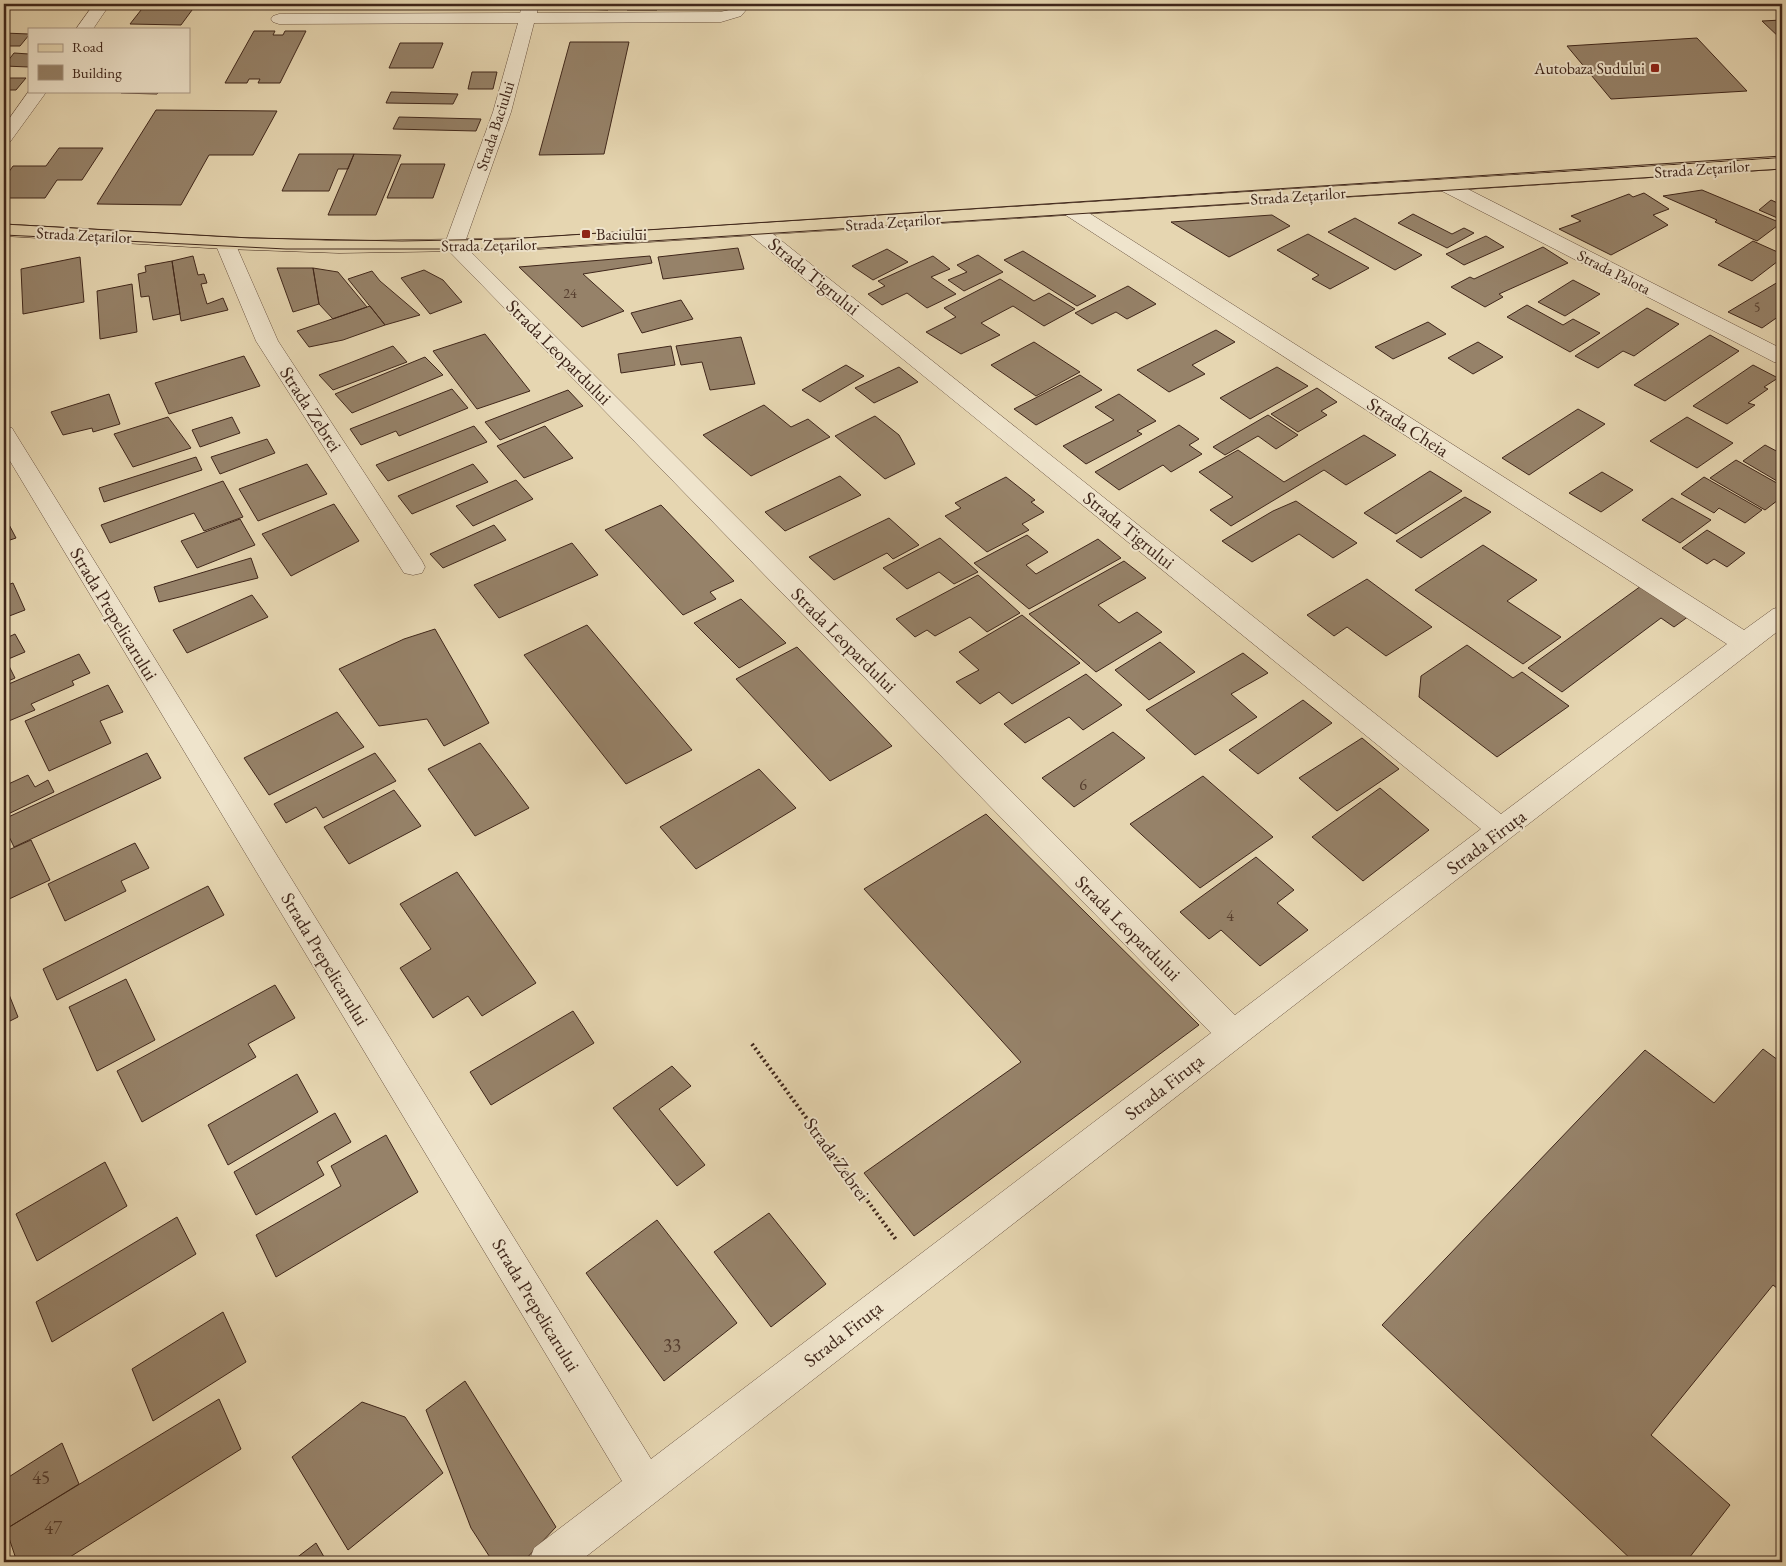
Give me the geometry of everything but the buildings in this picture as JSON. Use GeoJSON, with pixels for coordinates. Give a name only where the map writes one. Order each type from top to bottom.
{"type":"FeatureCollection","features":[{"type":"Feature","properties":{"kind":"main road","name":"Strada Zețarilor"},"geometry":{"type":"LineString","coordinates":[[4,230],[225,243],[339,247],[454,246],[593,241],[1782,163]]}},
{"type":"Feature","properties":{"kind":"street"},"geometry":{"type":"LineString","coordinates":[[85,28],[102,4]]}},
{"type":"Feature","properties":{"kind":"street"},"geometry":{"type":"LineString","coordinates":[[279,19],[529,10],[721,17],[735,13],[743,4]]}},
{"type":"Feature","properties":{"kind":"street","name":"Strada Baciului"},"geometry":{"type":"LineString","coordinates":[[454,246],[502,112],[529,10]]}},
{"type":"Feature","properties":{"kind":"street"},"geometry":{"type":"LineString","coordinates":[[4,138],[37,92]]}},
{"type":"Feature","properties":{"kind":"street","name":"Strada Palota"},"geometry":{"type":"LineString","coordinates":[[1447,186],[1782,357]]}},
{"type":"Feature","properties":{"kind":"street","name":"Strada Cheia"},"geometry":{"type":"LineString","coordinates":[[1071,210],[1745,643]]}},
{"type":"Feature","properties":{"kind":"street","name":"Strada Tigrului"},"geometry":{"type":"LineString","coordinates":[[756,230],[1502,830]]}},
{"type":"Feature","properties":{"kind":"street","name":"Strada Zebrei"},"geometry":{"type":"LineString","coordinates":[[225,243],[267,341],[413,568]]}},
{"type":"Feature","properties":{"kind":"street","name":"Strada Leopardului"},"geometry":{"type":"LineString","coordinates":[[454,246],[1233,1034]]}},
{"type":"Feature","properties":{"kind":"street","name":"Strada Prepelicarului"},"geometry":{"type":"LineString","coordinates":[[4,432],[646,1486]]}},
{"type":"Feature","properties":{"kind":"street","name":"Strada Firuța"},"geometry":{"type":"LineString","coordinates":[[548,1562],[1233,1034],[1782,615]]}},
{"type":"Feature","properties":{"kind":"path","name":"Strada Zebrei"},"geometry":{"type":"LineString","coordinates":[[752,1044],[921,1274]]}},
{"type":"Feature","properties":{"kind":"tram line"},"geometry":{"type":"LineString","coordinates":[[4,224],[250,238],[402,241],[508,239],[1782,156]]}},
{"type":"Feature","properties":{"kind":"tram line"},"geometry":{"type":"LineString","coordinates":[[4,235],[286,249],[525,249],[1782,169]]}},
{"type":"Feature","properties":{"kind":"place","name":"Autobaza Sudului"},"geometry":{"type":"Point","coordinates":[1655,68]}},
{"type":"Feature","properties":{"kind":"place","name":"Baciului"},"geometry":{"type":"Point","coordinates":[586,234]}}]}
